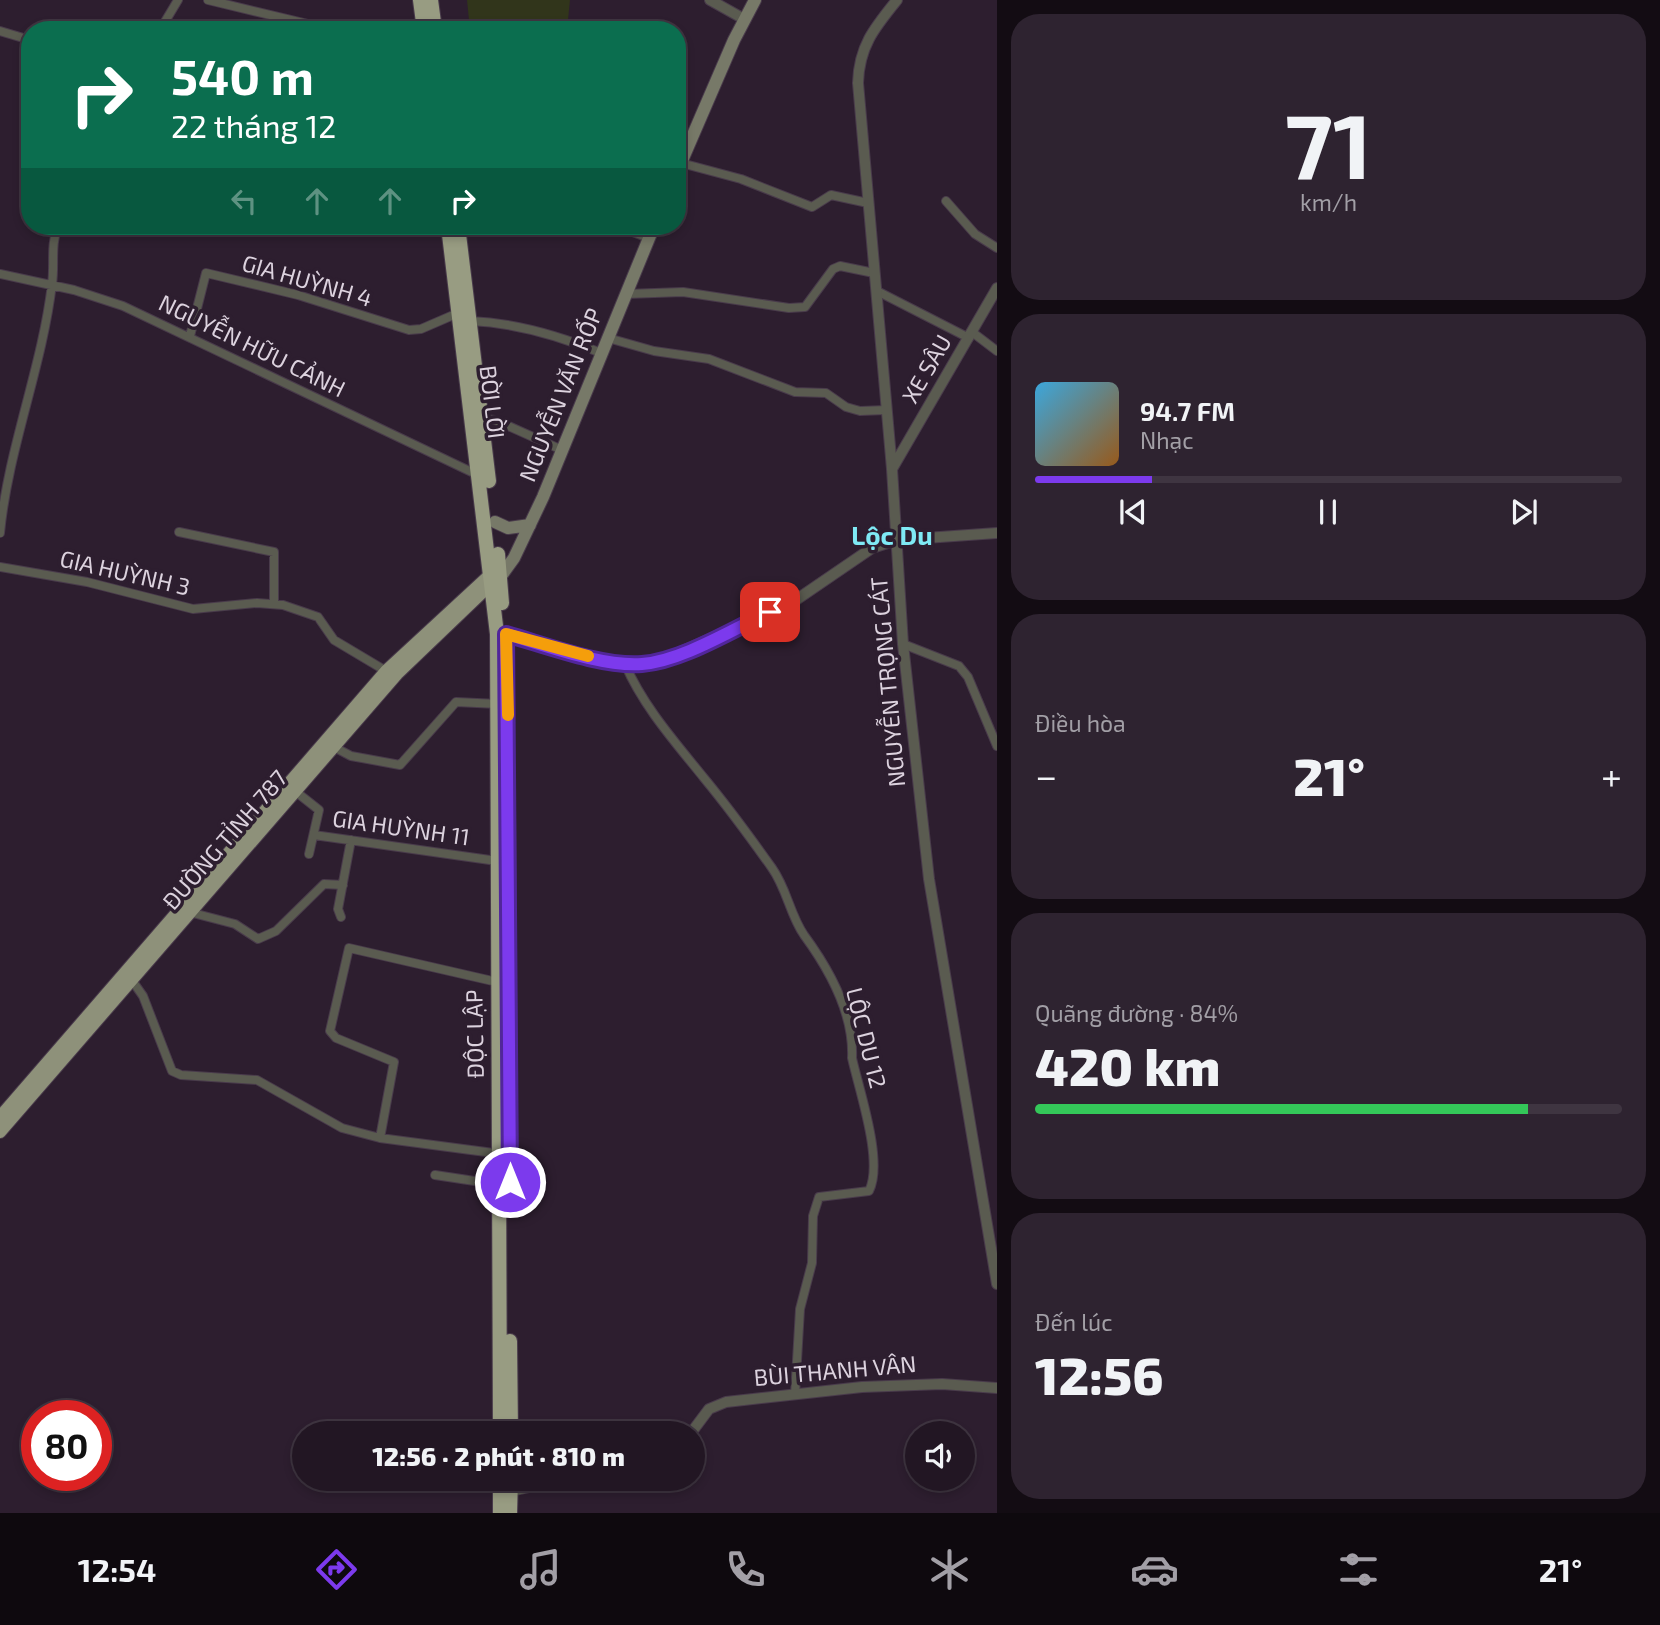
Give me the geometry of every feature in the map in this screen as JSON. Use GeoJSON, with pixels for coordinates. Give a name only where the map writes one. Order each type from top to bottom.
{"type":"FeatureCollection","features":[{"type":"Feature","properties":{"kind":"highway"},"geometry":{"type":"LineString","coordinates":[[420,0],[423,21]]}},
{"type":"Feature","properties":{"kind":"highway"},"geometry":{"type":"LineString","coordinates":[[431,0],[434,21]]}},
{"type":"Feature","properties":{"kind":"highway","name":"BỜI LỜI"},"geometry":{"type":"LineString","coordinates":[[450,235],[482,419],[495,523],[494,578]]}},
{"type":"Feature","properties":{"kind":"highway","name":"BỜI LỜI"},"geometry":{"type":"LineString","coordinates":[[459,235],[480,476],[494,578]]}},
{"type":"Feature","properties":{"kind":"highway"},"geometry":{"type":"LineString","coordinates":[[494,578],[502,634],[505,1154]]}},
{"type":"Feature","properties":{"kind":"highway","name":"ĐỘC LẬP"},"geometry":{"type":"LineString","coordinates":[[502,634],[498,704],[497,982],[505,1154],[510,1421]]}},
{"type":"Feature","properties":{"kind":"highway","name":"ĐỘC LẬP"},"geometry":{"type":"LineString","coordinates":[[500,1421],[501,1185],[505,1154]]}},
{"type":"Feature","properties":{"kind":"highway"},"geometry":{"type":"LineString","coordinates":[[500,1491],[500,1513]]}},
{"type":"Feature","properties":{"kind":"highway"},"geometry":{"type":"LineString","coordinates":[[510,1513],[511,1491]]}},
{"type":"Feature","properties":{"kind":"main road"},"geometry":{"type":"LineString","coordinates":[[686,151],[744,19],[755,0]]}},
{"type":"Feature","properties":{"kind":"main road","name":"NGUYỄN VĂN RỐP"},"geometry":{"type":"LineString","coordinates":[[494,578],[507,572],[530,525],[651,235]]}},
{"type":"Feature","properties":{"kind":"main road"},"geometry":{"type":"LineString","coordinates":[[495,523],[508,528],[530,525]]}},
{"type":"Feature","properties":{"kind":"main road","name":"ĐƯỜNG TỈNH 787"},"geometry":{"type":"LineString","coordinates":[[0,1117],[386,671],[494,578]]}},
{"type":"Feature","properties":{"kind":"main road","name":"ĐƯỜNG TỈNH 787"},"geometry":{"type":"LineString","coordinates":[[0,1132],[334,747],[423,648],[494,578]]}},
{"type":"Feature","properties":{"kind":"street"},"geometry":{"type":"LineString","coordinates":[[165,21],[178,0]]}},
{"type":"Feature","properties":{"kind":"street"},"geometry":{"type":"LineString","coordinates":[[208,0],[296,21]]}},
{"type":"Feature","properties":{"kind":"street"},"geometry":{"type":"LineString","coordinates":[[710,0],[744,19]]}},
{"type":"Feature","properties":{"kind":"street","name":"NGUYỄN TRỌNG CÁT"},"geometry":{"type":"LineString","coordinates":[[897,0],[869,34],[858,64],[868,203],[892,469],[903,644],[929,879],[997,1284]]}},
{"type":"Feature","properties":{"kind":"street"},"geometry":{"type":"LineString","coordinates":[[0,31],[21,37]]}},
{"type":"Feature","properties":{"kind":"street"},"geometry":{"type":"LineString","coordinates":[[686,168],[741,178],[812,207],[831,195],[868,203]]}},
{"type":"Feature","properties":{"kind":"street"},"geometry":{"type":"LineString","coordinates":[[946,201],[975,234],[997,248]]}},
{"type":"Feature","properties":{"kind":"street"},"geometry":{"type":"LineString","coordinates":[[0,533],[2,499],[52,285],[56,235]]}},
{"type":"Feature","properties":{"kind":"street"},"geometry":{"type":"LineString","coordinates":[[626,294],[683,292],[789,308],[805,307],[833,269],[839,266],[874,273]]}},
{"type":"Feature","properties":{"kind":"street","name":"GIA HUỲNH 4"},"geometry":{"type":"LineString","coordinates":[[190,336],[206,273],[298,295],[409,330],[464,317]]}},
{"type":"Feature","properties":{"kind":"street","name":"NGUYỄN HỮU CẢNH"},"geometry":{"type":"LineString","coordinates":[[0,274],[52,285],[123,306],[480,476]]}},
{"type":"Feature","properties":{"kind":"street","name":"XE SÂU"},"geometry":{"type":"LineString","coordinates":[[892,469],[997,288]]}},
{"type":"Feature","properties":{"kind":"street"},"geometry":{"type":"LineString","coordinates":[[877,291],[970,335],[997,351]]}},
{"type":"Feature","properties":{"kind":"street"},"geometry":{"type":"LineString","coordinates":[[464,317],[532,330],[601,353]]}},
{"type":"Feature","properties":{"kind":"street"},"geometry":{"type":"LineString","coordinates":[[608,338],[654,351],[709,359],[795,392],[826,393],[846,407],[860,411],[886,410]]}},
{"type":"Feature","properties":{"kind":"street"},"geometry":{"type":"LineString","coordinates":[[482,419],[495,419],[562,450]]}},
{"type":"Feature","properties":{"kind":"street"},"geometry":{"type":"LineString","coordinates":[[179,533],[274,552],[274,604]]}},
{"type":"Feature","properties":{"kind":"street"},"geometry":{"type":"LineString","coordinates":[[502,634],[625,664],[660,661],[793,602],[860,554],[897,540],[997,533]]}},
{"type":"Feature","properties":{"kind":"street","name":"GIA HUỲNH 3"},"geometry":{"type":"LineString","coordinates":[[0,567],[87,582],[193,609],[274,604],[318,617],[334,640],[386,671]]}},
{"type":"Feature","properties":{"kind":"street"},"geometry":{"type":"LineString","coordinates":[[903,644],[959,666],[968,677],[997,746]]}},
{"type":"Feature","properties":{"kind":"street","name":"LỘC DU 12"},"geometry":{"type":"LineString","coordinates":[[625,664],[634,686],[734,814],[782,882],[798,923],[826,964],[853,1044],[852,1058],[872,1151],[873,1184],[869,1191],[819,1197],[813,1216],[812,1263],[800,1309],[794,1395]]}},
{"type":"Feature","properties":{"kind":"street"},"geometry":{"type":"LineString","coordinates":[[334,747],[351,756],[400,765],[456,702],[498,704]]}},
{"type":"Feature","properties":{"kind":"street","name":"GIA HUỲNH 11"},"geometry":{"type":"LineString","coordinates":[[295,791],[319,810],[314,835],[497,861]]}},
{"type":"Feature","properties":{"kind":"street"},"geometry":{"type":"LineString","coordinates":[[309,854],[314,835]]}},
{"type":"Feature","properties":{"kind":"street"},"geometry":{"type":"LineString","coordinates":[[341,918],[338,909],[351,840]]}},
{"type":"Feature","properties":{"kind":"street"},"geometry":{"type":"LineString","coordinates":[[189,912],[235,924],[258,939],[276,932],[324,884],[343,885]]}},
{"type":"Feature","properties":{"kind":"street"},"geometry":{"type":"LineString","coordinates":[[380,1138],[394,1062],[336,1038],[330,1031],[349,948],[497,982]]}},
{"type":"Feature","properties":{"kind":"street"},"geometry":{"type":"LineString","coordinates":[[131,979],[143,996],[172,1071],[257,1080],[273,1086],[342,1128],[380,1138],[505,1154]]}},
{"type":"Feature","properties":{"kind":"street"},"geometry":{"type":"LineString","coordinates":[[435,1175],[501,1185]]}},
{"type":"Feature","properties":{"kind":"street","name":"BÙI THANH VÂN"},"geometry":{"type":"LineString","coordinates":[[700,1421],[709,1409],[726,1402],[909,1385],[997,1388]]}},
{"type":"Feature","properties":{"kind":"green space"},"geometry":{"type":"Polygon","coordinates":[[[467,0],[570,0],[568,21],[469,21],[467,0]]]}},
{"type":"Feature","properties":{"kind":"slow traffic"},"geometry":{"type":"LineString","coordinates":[[508,715],[506,634],[588,656]]}},
{"type":"Feature","properties":{"kind":"district","name":"Lộc Du"},"geometry":{"type":"Point","coordinates":[892,536]}},
{"type":"Feature","properties":{"kind":"route"},"geometry":{"type":"LineString","coordinates":[[510,1182],[506,634],[633,665],[675,656],[770,612]]}}]}
